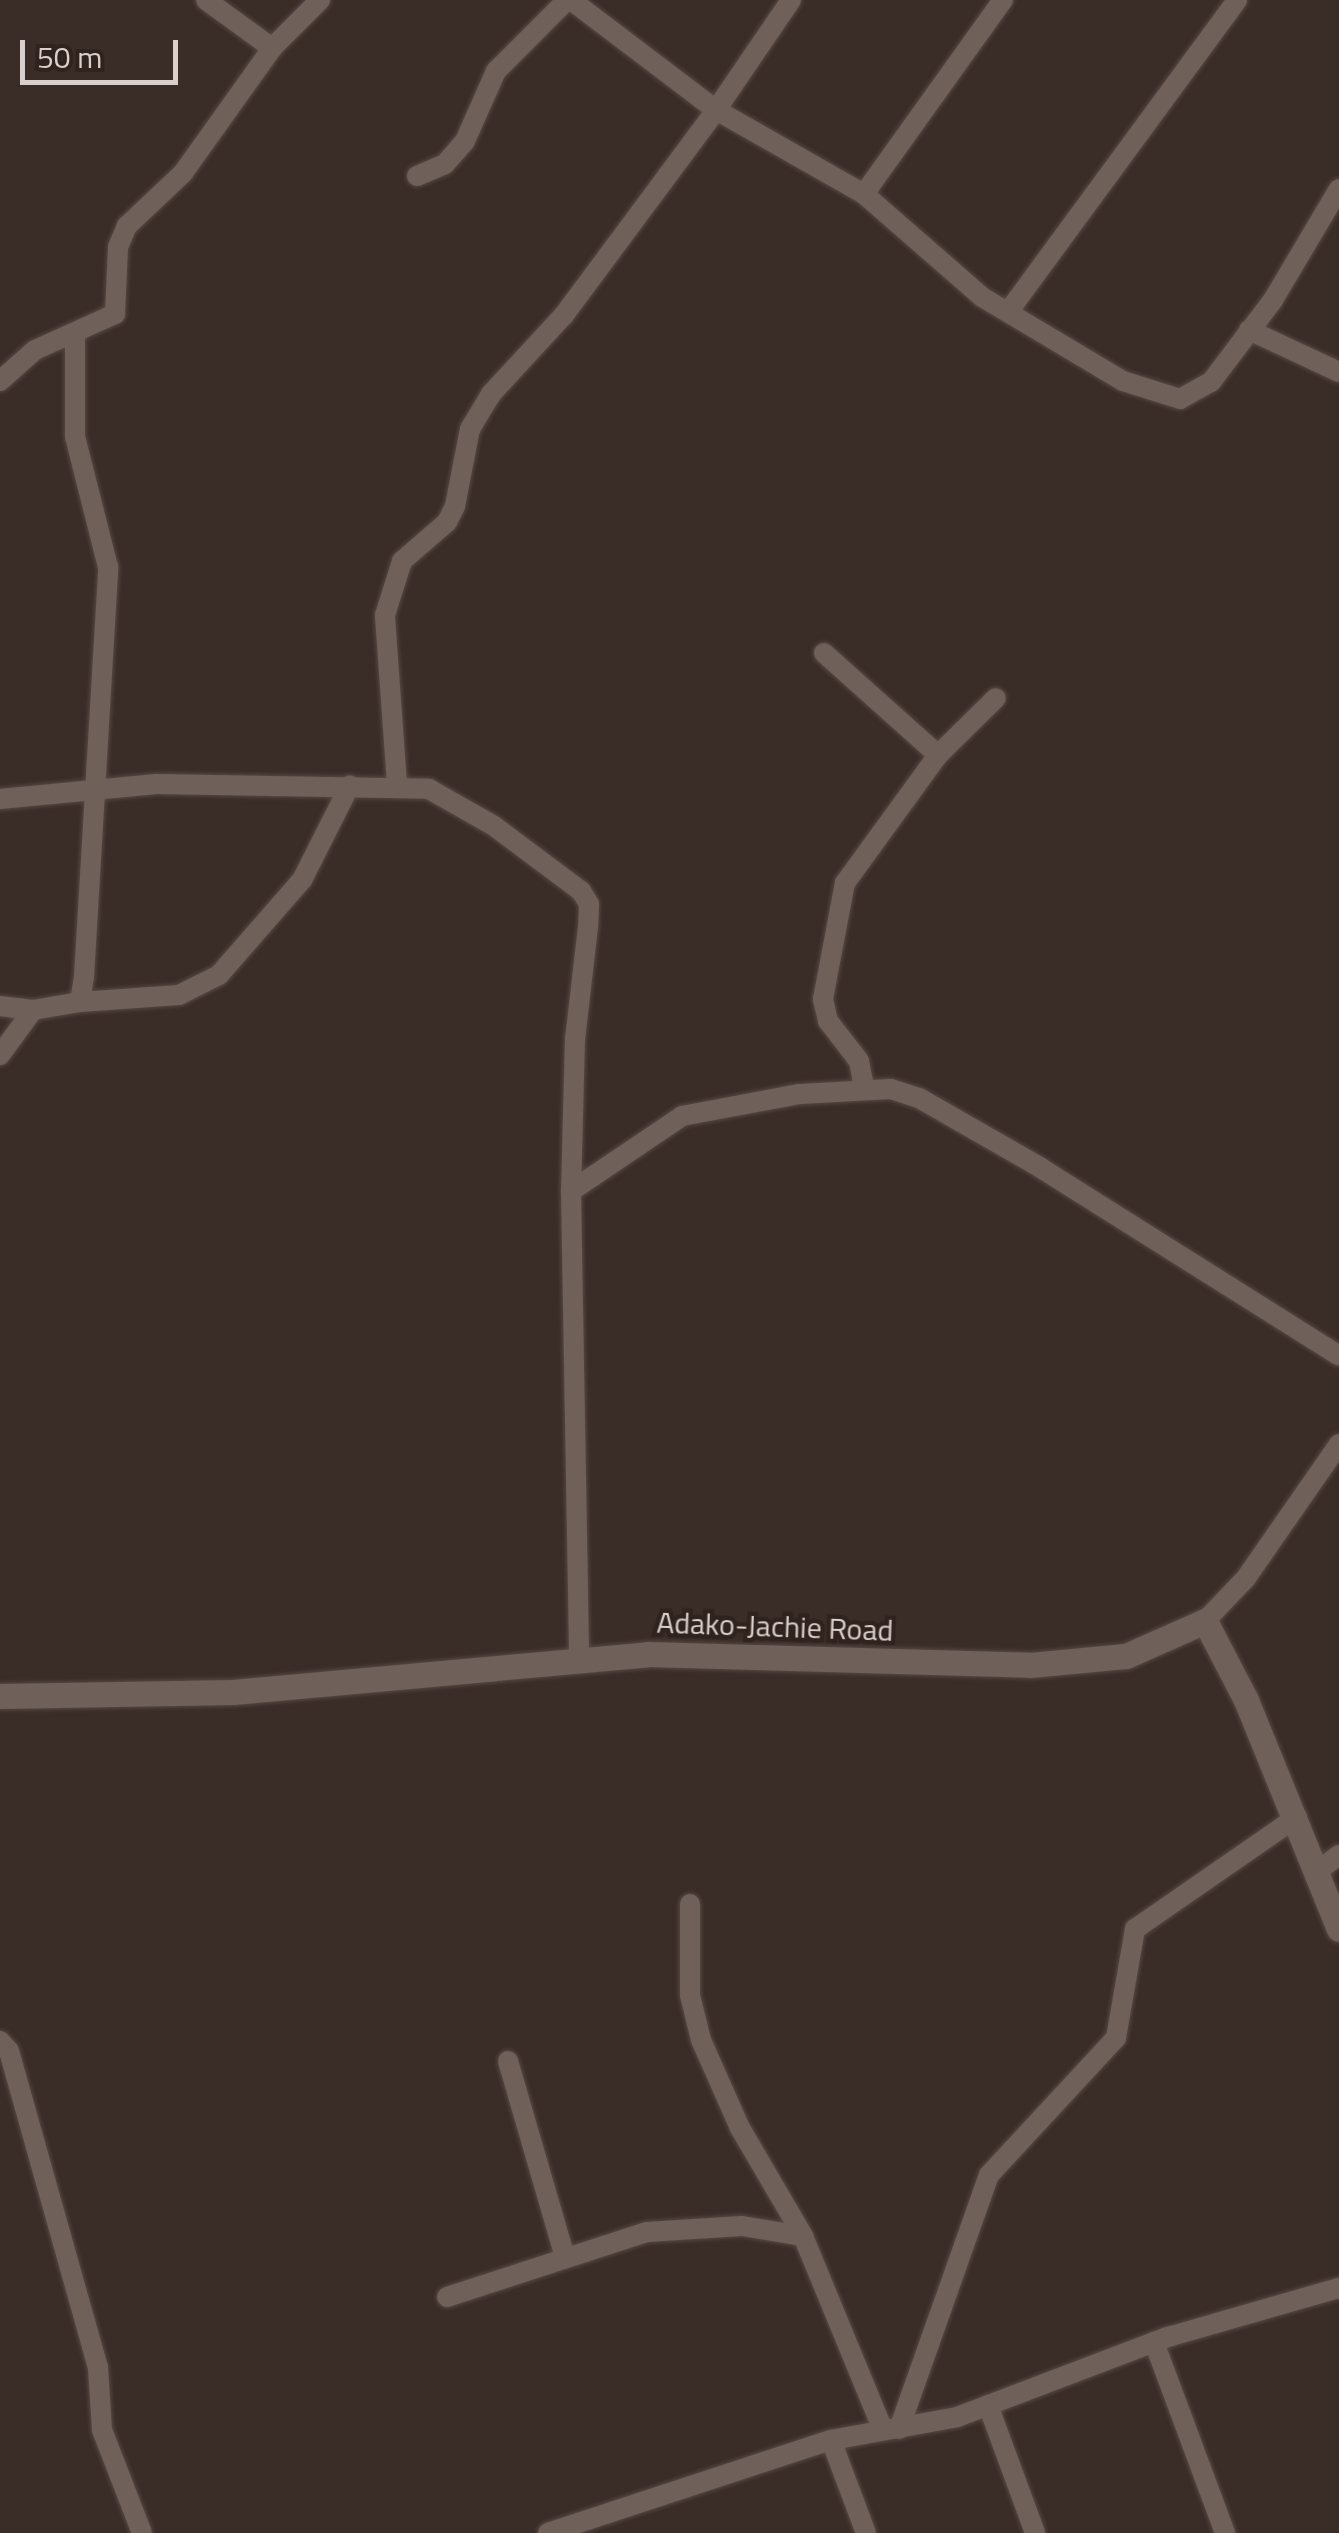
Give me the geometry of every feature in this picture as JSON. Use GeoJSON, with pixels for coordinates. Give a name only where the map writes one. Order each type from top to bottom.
{"type":"FeatureCollection","features":[{"type":"Feature","properties":{"kind":"street"},"geometry":{"type":"LineString","coordinates":[[206,0],[272,48]]}},
{"type":"Feature","properties":{"kind":"street"},"geometry":{"type":"LineString","coordinates":[[0,381],[35,350],[75,337],[114,314],[118,248],[127,226],[194,160],[272,48],[320,0]]}},
{"type":"Feature","properties":{"kind":"street"},"geometry":{"type":"LineString","coordinates":[[418,176],[445,164],[466,142],[496,71],[569,0],[716,110],[864,194],[982,296],[1123,380],[1180,399],[1211,382],[1339,189]]}},
{"type":"Feature","properties":{"kind":"street"},"geometry":{"type":"LineString","coordinates":[[397,784],[382,654],[385,616],[402,561],[447,522],[470,429],[491,394],[564,315],[792,0]]}},
{"type":"Feature","properties":{"kind":"street"},"geometry":{"type":"LineString","coordinates":[[864,194],[1003,0]]}},
{"type":"Feature","properties":{"kind":"street"},"geometry":{"type":"LineString","coordinates":[[1008,312],[1237,0]]}},
{"type":"Feature","properties":{"kind":"street"},"geometry":{"type":"LineString","coordinates":[[1249,330],[1339,372]]}},
{"type":"Feature","properties":{"kind":"street"},"geometry":{"type":"LineString","coordinates":[[75,337],[75,437],[108,567],[80,1002]]}},
{"type":"Feature","properties":{"kind":"street"},"geometry":{"type":"LineString","coordinates":[[824,653],[938,755]]}},
{"type":"Feature","properties":{"kind":"street"},"geometry":{"type":"LineString","coordinates":[[864,1087],[859,1061],[828,1020],[823,972],[845,883],[938,755],[996,698]]}},
{"type":"Feature","properties":{"kind":"street"},"geometry":{"type":"LineString","coordinates":[[0,799],[156,784],[397,784],[445,795],[546,863],[589,904],[575,1039],[572,1191],[580,1657]]}},
{"type":"Feature","properties":{"kind":"street"},"geometry":{"type":"LineString","coordinates":[[0,1006],[33,1010],[80,1002],[179,995],[219,975],[302,880],[350,785]]}},
{"type":"Feature","properties":{"kind":"street"},"geometry":{"type":"LineString","coordinates":[[0,1055],[33,1010]]}},
{"type":"Feature","properties":{"kind":"street"},"geometry":{"type":"LineString","coordinates":[[572,1191],[682,1116],[864,1087],[918,1098],[1339,1356]]}},
{"type":"Feature","properties":{"kind":"street"},"geometry":{"type":"LineString","coordinates":[[1339,1444],[1246,1578],[1205,1621],[1296,1817],[1329,1862],[1339,1929]]}},
{"type":"Feature","properties":{"kind":"street","name":"Adako-Jachie Road"},"geometry":{"type":"LineString","coordinates":[[0,1696],[233,1692],[461,1674],[580,1657],[1030,1666],[1126,1656],[1205,1621]]}},
{"type":"Feature","properties":{"kind":"street"},"geometry":{"type":"LineString","coordinates":[[891,2429],[988,2175],[1116,2038],[1135,1928],[1296,1817]]}},
{"type":"Feature","properties":{"kind":"street"},"geometry":{"type":"LineString","coordinates":[[690,1904],[690,1995],[701,2040],[740,2128],[803,2236],[891,2429]]}},
{"type":"Feature","properties":{"kind":"street"},"geometry":{"type":"LineString","coordinates":[[0,2041],[9,2050],[98,2368],[102,2430],[142,2533]]}},
{"type":"Feature","properties":{"kind":"street"},"geometry":{"type":"LineString","coordinates":[[508,2062],[566,2256]]}},
{"type":"Feature","properties":{"kind":"street"},"geometry":{"type":"LineString","coordinates":[[447,2297],[566,2256],[688,2225],[803,2236]]}},
{"type":"Feature","properties":{"kind":"street"},"geometry":{"type":"LineString","coordinates":[[548,2533],[832,2440],[988,2405],[1154,2342],[1339,2288]]}},
{"type":"Feature","properties":{"kind":"street"},"geometry":{"type":"LineString","coordinates":[[1154,2342],[1226,2533]]}},
{"type":"Feature","properties":{"kind":"street"},"geometry":{"type":"LineString","coordinates":[[988,2405],[1035,2533]]}},
{"type":"Feature","properties":{"kind":"street"},"geometry":{"type":"LineString","coordinates":[[832,2440],[866,2533]]}}]}
